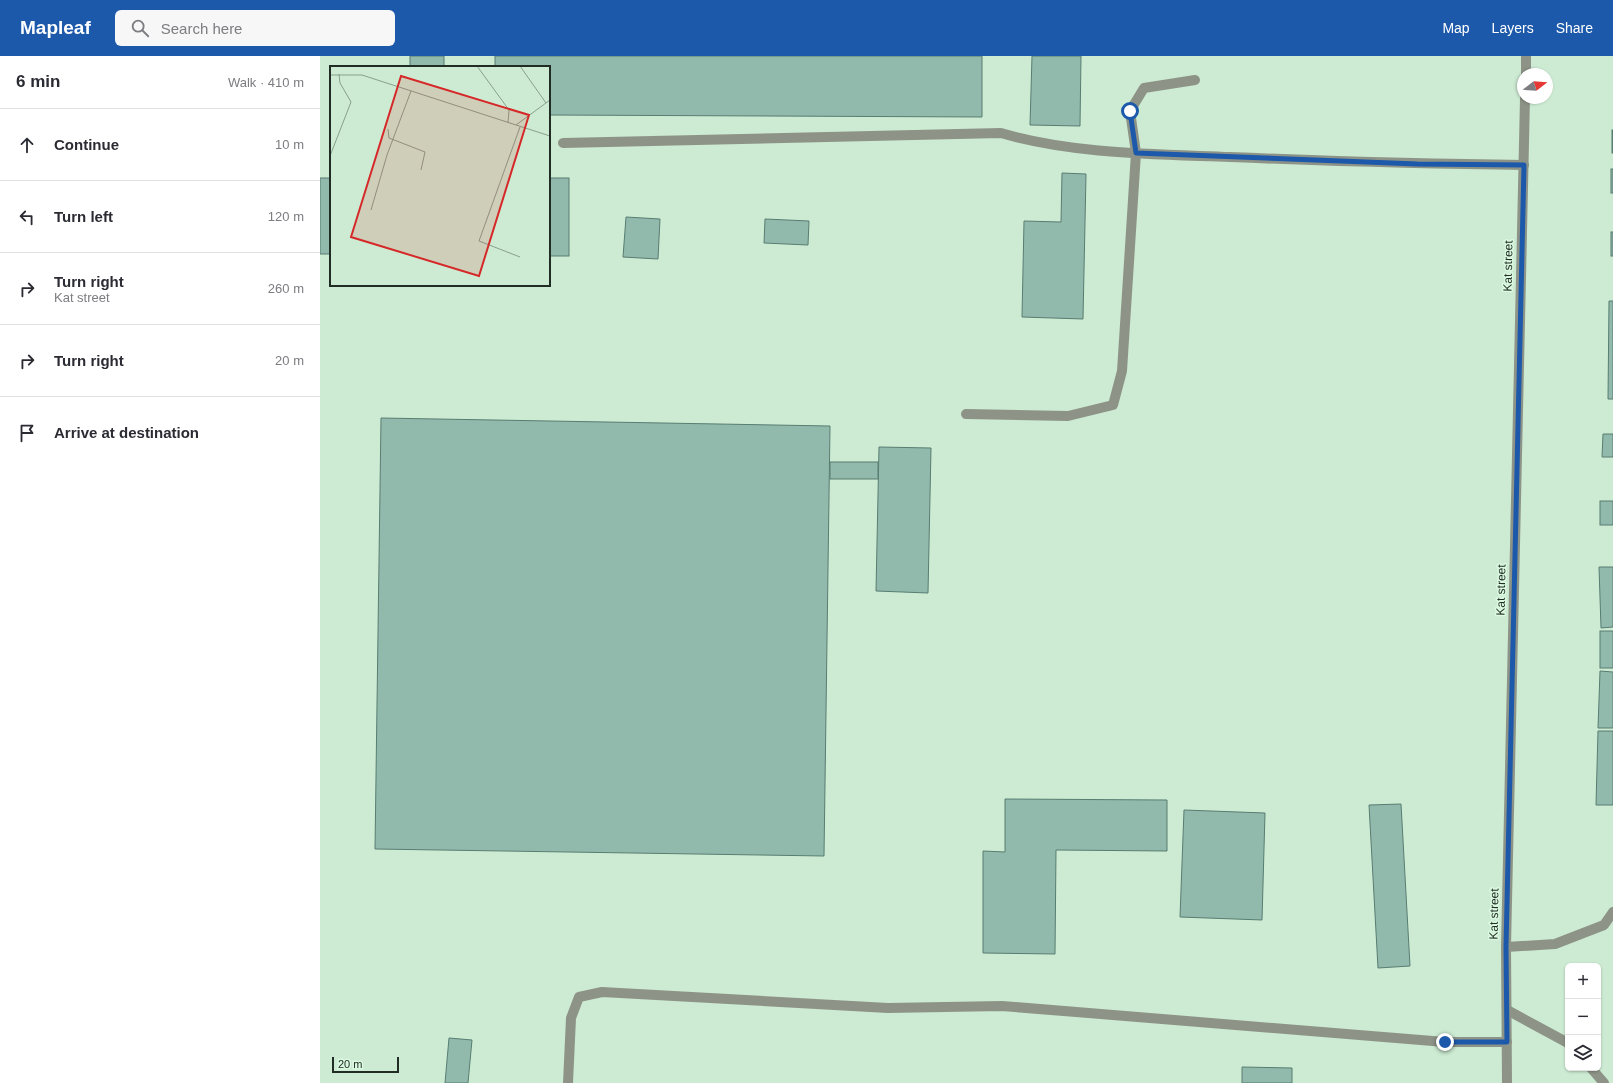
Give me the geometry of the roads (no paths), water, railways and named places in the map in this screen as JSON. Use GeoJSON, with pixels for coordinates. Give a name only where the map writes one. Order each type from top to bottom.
{"type":"FeatureCollection","features":[{"type":"Feature","properties":{"kind":"street"},"geometry":{"type":"LineString","coordinates":[[1526,56],[1526,68]]}},
{"type":"Feature","properties":{"kind":"street"},"geometry":{"type":"LineString","coordinates":[[966,414],[1068,416],[1112,406],[1122,371],[1136,153],[1130,111],[1144,88],[1196,80]]}},
{"type":"Feature","properties":{"kind":"street","name":"Kat street"},"geometry":{"type":"LineString","coordinates":[[1507,1083],[1508,1010],[1506,947],[1525,104]]}},
{"type":"Feature","properties":{"kind":"street"},"geometry":{"type":"LineString","coordinates":[[563,143],[1001,133],[1031,142],[1136,153],[1417,164],[1524,165]]}},
{"type":"Feature","properties":{"kind":"street"},"geometry":{"type":"LineString","coordinates":[[1506,947],[1555,944],[1604,925],[1613,912]]}},
{"type":"Feature","properties":{"kind":"street"},"geometry":{"type":"LineString","coordinates":[[568,1083],[571,1018],[580,997],[602,992],[888,1008],[1002,1006],[1445,1042],[1507,1042]]}},
{"type":"Feature","properties":{"kind":"street"},"geometry":{"type":"LineString","coordinates":[[1508,1010],[1565,1041]]}},
{"type":"Feature","properties":{"kind":"street"},"geometry":{"type":"LineString","coordinates":[[1594,1071],[1604,1083]]}}]}
